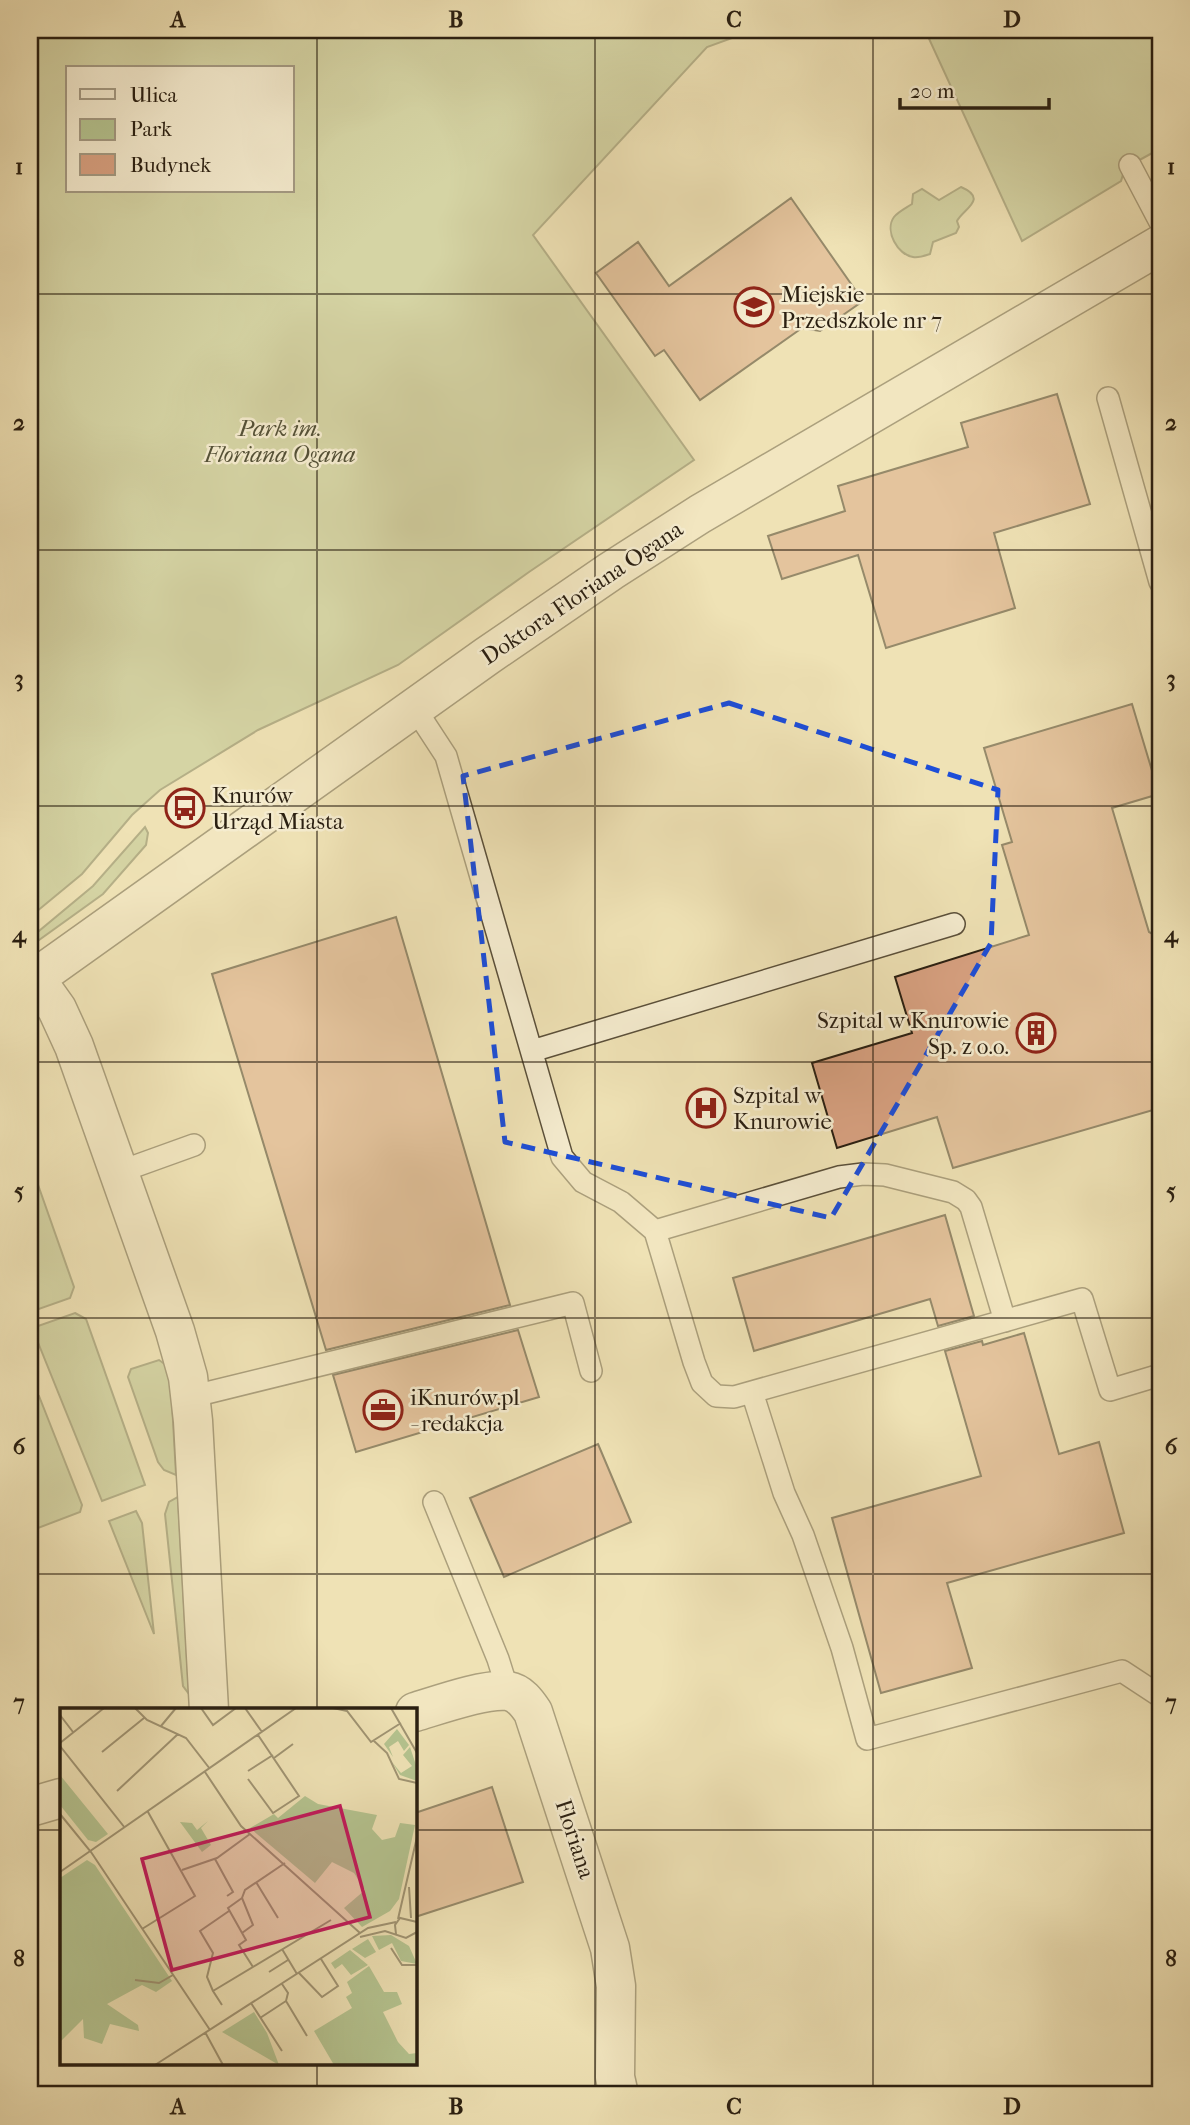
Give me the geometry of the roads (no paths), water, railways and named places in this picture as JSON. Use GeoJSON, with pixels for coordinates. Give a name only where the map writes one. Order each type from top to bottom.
{"type":"FeatureCollection","features":[{"type":"Feature","properties":{"kind":"street","name":"Doktora Floriana Ogana"},"geometry":{"type":"LineString","coordinates":[[32,980],[546,614],[662,538],[1160,245]]}},
{"type":"Feature","properties":{"kind":"street"},"geometry":{"type":"LineString","coordinates":[[32,980],[64,1022],[175,1331],[188,1377],[209,1708]]}},
{"type":"Feature","properties":{"kind":"street"},"geometry":{"type":"LineString","coordinates":[[416,1712],[480,1694],[508,1691]]}},
{"type":"Feature","properties":{"kind":"street","name":"Floriana"},"geometry":{"type":"LineString","coordinates":[[508,1691],[526,1702],[533,1712],[610,1948],[615,1986],[615,2077],[619,2095]]}},
{"type":"Feature","properties":{"kind":"street"},"geometry":{"type":"LineString","coordinates":[[30,1807],[60,1798]]}},
{"type":"Feature","properties":{"kind":"lane"},"geometry":{"type":"LineString","coordinates":[[1130,165],[1160,222]]}},
{"type":"Feature","properties":{"kind":"lane"},"geometry":{"type":"LineString","coordinates":[[1108,398],[1160,582]]}},
{"type":"Feature","properties":{"kind":"lane"},"geometry":{"type":"LineString","coordinates":[[414,707],[446,756],[562,1157],[583,1182],[621,1202],[655,1231],[702,1383],[716,1396],[734,1397],[1082,1299],[1110,1390],[1160,1376]]}},
{"type":"Feature","properties":{"kind":"lane"},"geometry":{"type":"LineString","coordinates":[[532,1051],[954,924]]}},
{"type":"Feature","properties":{"kind":"lane"},"geometry":{"type":"LineString","coordinates":[[118,1172],[194,1146]]}},
{"type":"Feature","properties":{"kind":"lane"},"geometry":{"type":"LineString","coordinates":[[655,1231],[839,1177],[885,1175],[953,1192],[966,1200],[971,1207],[1005,1321]]}},
{"type":"Feature","properties":{"kind":"lane"},"geometry":{"type":"LineString","coordinates":[[190,1397],[573,1303],[591,1371]]}},
{"type":"Feature","properties":{"kind":"lane"},"geometry":{"type":"LineString","coordinates":[[752,1392],[784,1493],[803,1535],[842,1648],[867,1739],[1122,1671],[1160,1696]]}},
{"type":"Feature","properties":{"kind":"lane"},"geometry":{"type":"LineString","coordinates":[[434,1502],[498,1659],[508,1691]]}},
{"type":"Feature","properties":{"kind":"place","name":"Miejskie Przedszkole nr 7"},"geometry":{"type":"Point","coordinates":[754,307]}},
{"type":"Feature","properties":{"kind":"place","name":"Knurów Urząd Miasta"},"geometry":{"type":"Point","coordinates":[185,808]}},
{"type":"Feature","properties":{"kind":"place","name":"Szpital w Knurowie Sp. z o.o."},"geometry":{"type":"Point","coordinates":[1036,1033]}},
{"type":"Feature","properties":{"kind":"place","name":"Szpital w Knurowie"},"geometry":{"type":"Point","coordinates":[706,1108]}},
{"type":"Feature","properties":{"kind":"place","name":"iKnurów.pl - redakcja"},"geometry":{"type":"Point","coordinates":[383,1410]}},
{"type":"Feature","properties":{"kind":"park label","name":"Park im. Floriana Ogana"},"geometry":{"type":"Point","coordinates":[280,441]}}]}
